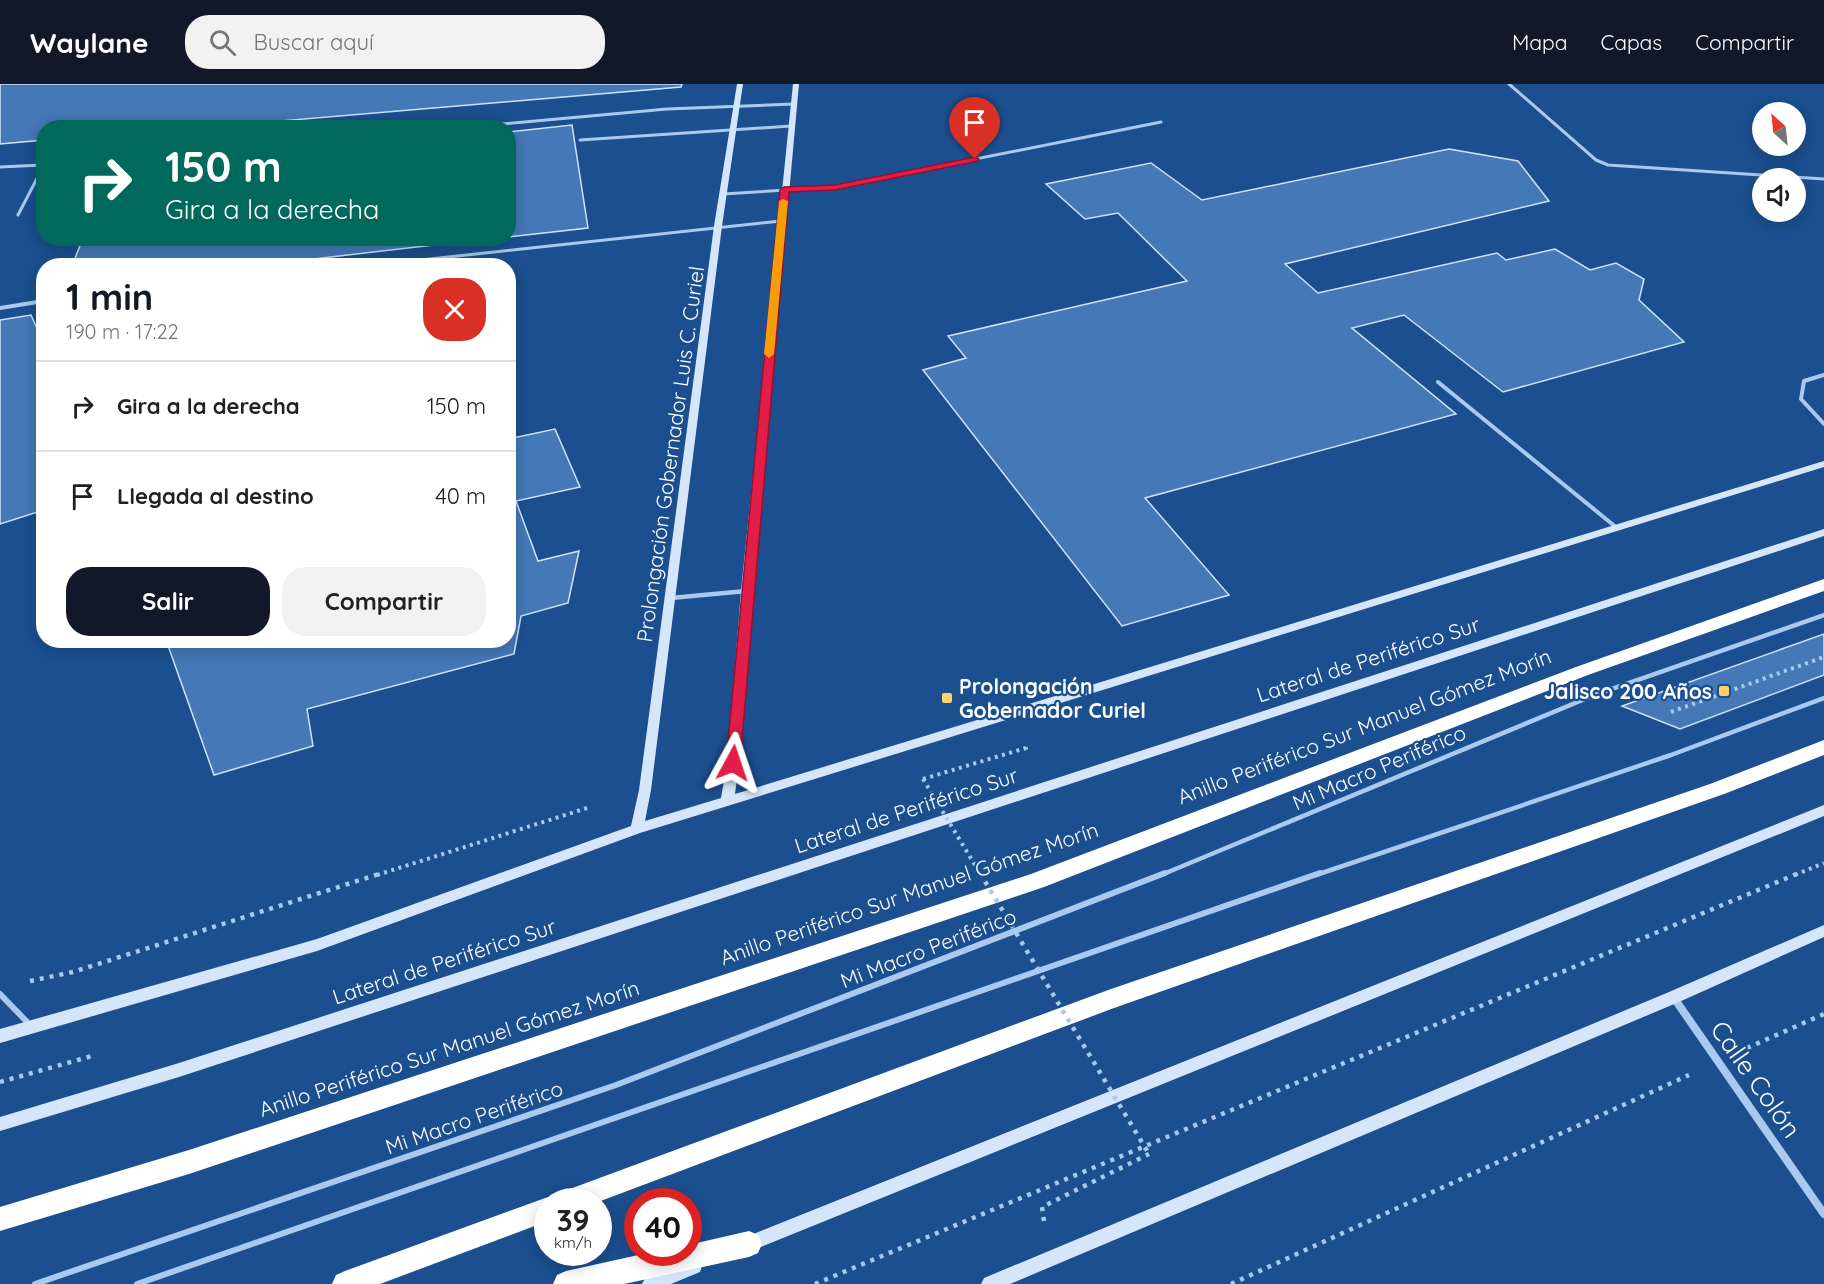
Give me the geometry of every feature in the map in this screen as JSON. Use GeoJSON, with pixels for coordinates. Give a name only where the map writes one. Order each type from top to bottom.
{"type":"FeatureCollection","features":[{"type":"Feature","properties":{"kind":"highway","name":"Anillo Periférico Sur Manuel Gómez Morín"},"geometry":{"type":"LineString","coordinates":[[0,1219],[189,1162],[1037,881],[1582,671],[1824,585]]}},
{"type":"Feature","properties":{"kind":"highway"},"geometry":{"type":"LineString","coordinates":[[605,1188],[1111,999],[1717,789],[1824,747]]}},
{"type":"Feature","properties":{"kind":"highway"},"geometry":{"type":"LineString","coordinates":[[345,1284],[534,1214]]}},
{"type":"Feature","properties":{"kind":"highway"},"geometry":{"type":"LineString","coordinates":[[566,1284],[749,1244]]}},
{"type":"Feature","properties":{"kind":"street","name":"Prolongación Gobernador Luis C. Curiel"},"geometry":{"type":"LineString","coordinates":[[637,829],[645,790],[718,226],[740,84]]}},
{"type":"Feature","properties":{"kind":"street"},"geometry":{"type":"LineString","coordinates":[[727,801],[733,763],[781,221],[796,84]]}},
{"type":"Feature","properties":{"kind":"street"},"geometry":{"type":"LineString","coordinates":[[0,1036],[317,945],[637,829],[1824,464]]}},
{"type":"Feature","properties":{"kind":"street","name":"Lateral de Periférico Sur"},"geometry":{"type":"LineString","coordinates":[[0,1124],[190,1066],[1824,532]]}},
{"type":"Feature","properties":{"kind":"street"},"geometry":{"type":"LineString","coordinates":[[651,1284],[1824,810]]}},
{"type":"Feature","properties":{"kind":"street"},"geometry":{"type":"LineString","coordinates":[[990,1284],[1674,997],[1824,931]]}},
{"type":"Feature","properties":{"kind":"street","name":"Calle Colón"},"geometry":{"type":"LineString","coordinates":[[1674,997],[1824,1214]]}},
{"type":"Feature","properties":{"kind":"lane"},"geometry":{"type":"LineString","coordinates":[[1509,84],[1596,160],[1608,165],[1824,178]]}},
{"type":"Feature","properties":{"kind":"lane"},"geometry":{"type":"LineString","coordinates":[[516,123],[667,109],[794,104]]}},
{"type":"Feature","properties":{"kind":"lane"},"geometry":{"type":"LineString","coordinates":[[723,194],[835,187],[1161,122]]}},
{"type":"Feature","properties":{"kind":"lane"},"geometry":{"type":"LineString","coordinates":[[580,140],[791,126]]}},
{"type":"Feature","properties":{"kind":"lane"},"geometry":{"type":"LineString","coordinates":[[0,167],[36,165]]}},
{"type":"Feature","properties":{"kind":"lane"},"geometry":{"type":"LineString","coordinates":[[18,215],[36,179]]}},
{"type":"Feature","properties":{"kind":"lane"},"geometry":{"type":"LineString","coordinates":[[436,258],[781,221]]}},
{"type":"Feature","properties":{"kind":"lane"},"geometry":{"type":"LineString","coordinates":[[0,308],[36,302]]}},
{"type":"Feature","properties":{"kind":"lane"},"geometry":{"type":"LineString","coordinates":[[1824,375],[1804,381],[1800,399],[1824,424]]}},
{"type":"Feature","properties":{"kind":"lane"},"geometry":{"type":"LineString","coordinates":[[1438,382],[1618,529]]}},
{"type":"Feature","properties":{"kind":"lane"},"geometry":{"type":"LineString","coordinates":[[669,598],[747,591]]}},
{"type":"Feature","properties":{"kind":"lane","name":"Mi Macro Periférico"},"geometry":{"type":"LineString","coordinates":[[34,1284],[616,1085],[1125,890],[1597,694],[1824,615]]}},
{"type":"Feature","properties":{"kind":"lane"},"geometry":{"type":"LineString","coordinates":[[137,1284],[1156,929],[1671,755],[1824,698]]}},
{"type":"Feature","properties":{"kind":"lane"},"geometry":{"type":"LineString","coordinates":[[0,994],[32,1027]]}},
{"type":"Feature","properties":{"kind":"path"},"geometry":{"type":"LineString","coordinates":[[1671,712],[1824,657]]}},
{"type":"Feature","properties":{"kind":"path"},"geometry":{"type":"LineString","coordinates":[[923,779],[1149,1154]]}},
{"type":"Feature","properties":{"kind":"path"},"geometry":{"type":"LineString","coordinates":[[815,1284],[1824,862]]}},
{"type":"Feature","properties":{"kind":"path"},"geometry":{"type":"LineString","coordinates":[[1231,1284],[1824,1014]]}},
{"type":"Feature","properties":{"kind":"path"},"geometry":{"type":"LineString","coordinates":[[0,1082],[98,1054]]}},
{"type":"Feature","properties":{"kind":"building"},"geometry":{"type":"Polygon","coordinates":[[[0,84],[682,84],[681,87],[292,120],[36,120],[36,141],[0,144],[0,84]]]}},
{"type":"Feature","properties":{"kind":"building"},"geometry":{"type":"Polygon","coordinates":[[[572,125],[588,228],[516,236],[516,131],[572,125]]]}},
{"type":"Feature","properties":{"kind":"building"},"geometry":{"type":"Polygon","coordinates":[[[1449,149],[1518,161],[1549,201],[1285,264],[1318,293],[1497,253],[1506,260],[1555,249],[1590,270],[1616,263],[1644,279],[1639,300],[1684,342],[1503,392],[1404,315],[1352,328],[1456,414],[1145,498],[1229,595],[1122,626],[923,370],[966,358],[948,336],[1187,281],[1118,213],[1085,219],[1046,184],[1151,163],[1202,200],[1449,149]]]}},
{"type":"Feature","properties":{"kind":"building"},"geometry":{"type":"Polygon","coordinates":[[[80,246],[425,246],[322,258],[75,258],[80,246]]]}},
{"type":"Feature","properties":{"kind":"building"},"geometry":{"type":"Polygon","coordinates":[[[31,315],[36,326],[36,513],[0,524],[0,320],[31,315]]]}},
{"type":"Feature","properties":{"kind":"building"},"geometry":{"type":"Polygon","coordinates":[[[555,429],[580,487],[516,501],[516,437],[555,429]]]}},
{"type":"Feature","properties":{"kind":"building"},"geometry":{"type":"Polygon","coordinates":[[[516,501],[538,561],[579,551],[568,603],[521,616],[516,643],[516,501]]]}},
{"type":"Feature","properties":{"kind":"building","name":"Jalisco 200 Años"},"geometry":{"type":"Polygon","coordinates":[[[1824,634],[1824,675],[1680,729],[1622,706],[1824,634]]]}},
{"type":"Feature","properties":{"kind":"building"},"geometry":{"type":"Polygon","coordinates":[[[169,648],[515,648],[514,654],[307,709],[313,746],[214,775],[169,648]]]}},
{"type":"Feature","properties":{"kind":"slow traffic"},"geometry":{"type":"LineString","coordinates":[[769,354],[783,201]]}},
{"type":"Feature","properties":{"kind":"place","name":"Jalisco 200 Años"},"geometry":{"type":"Point","coordinates":[1724,691]}},
{"type":"Feature","properties":{"kind":"place","name":"Prolongación Gobernador Curiel"},"geometry":{"type":"Point","coordinates":[947,698]}},
{"type":"Feature","properties":{"kind":"route"},"geometry":{"type":"LineString","coordinates":[[733,763],[784,190],[835,187],[975,159]]}}]}
